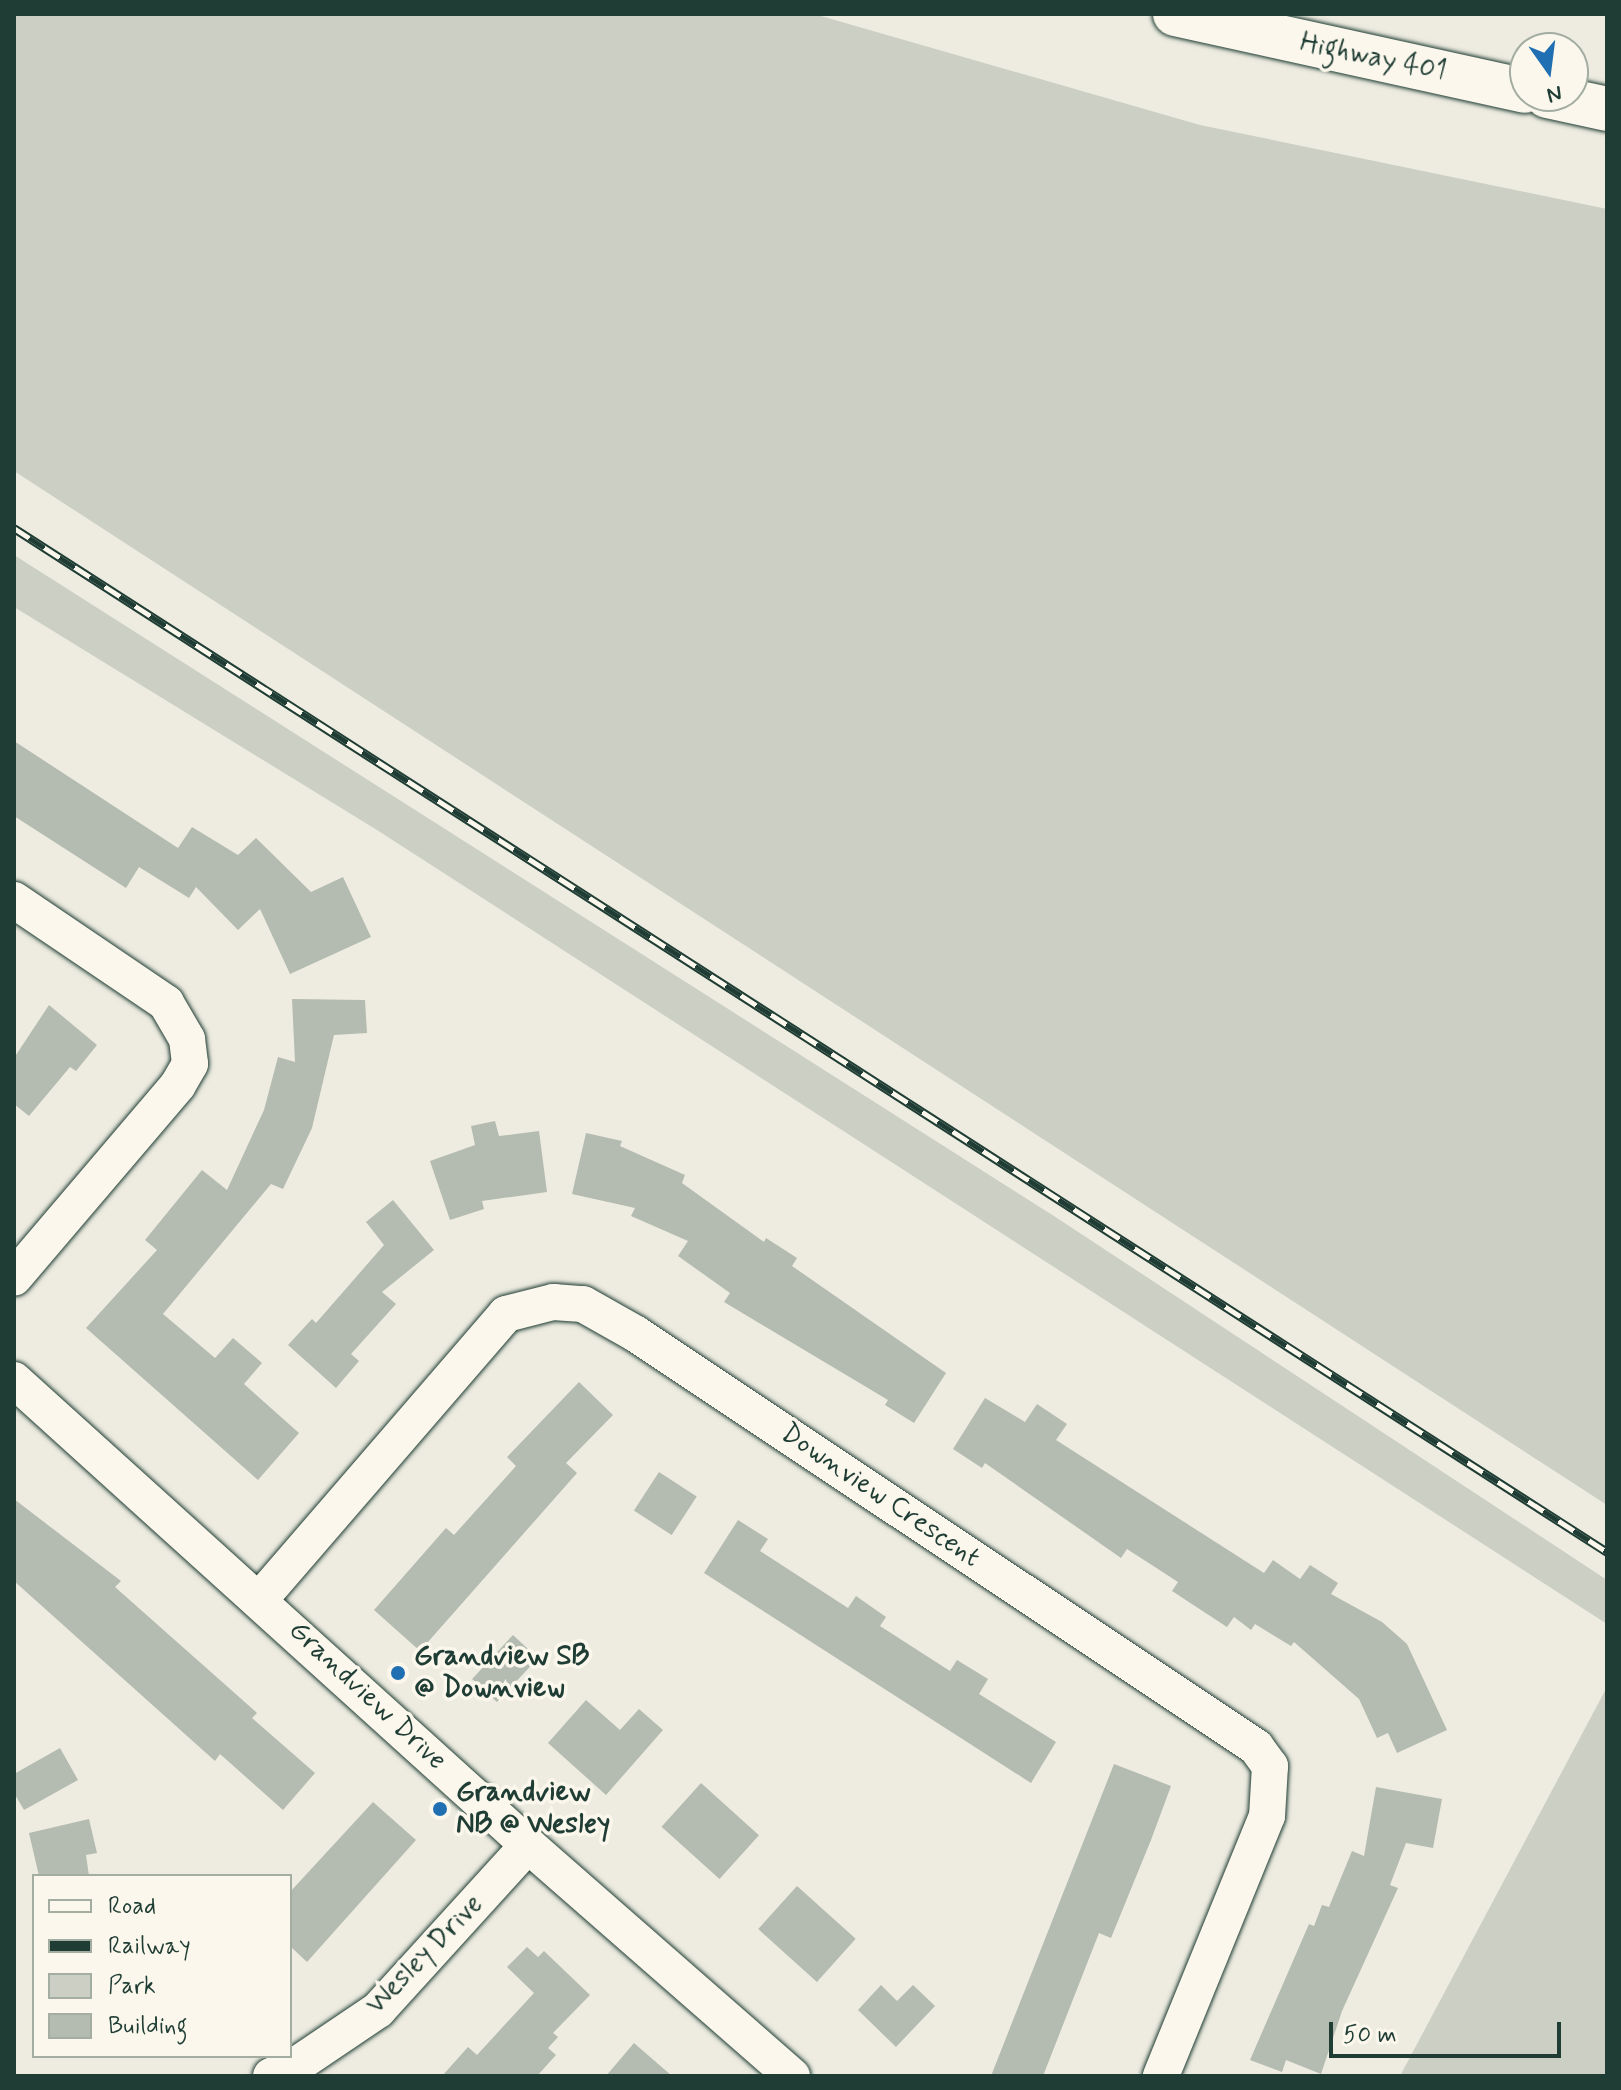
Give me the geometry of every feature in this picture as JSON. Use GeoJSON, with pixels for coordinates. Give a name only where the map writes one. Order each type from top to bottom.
{"type":"FeatureCollection","features":[{"type":"Feature","properties":{"kind":"highway","name":"Highway 401"},"geometry":{"type":"LineString","coordinates":[[1175,14],[1509,87]]}},
{"type":"Feature","properties":{"kind":"street"},"geometry":{"type":"LineString","coordinates":[[14,900],[166,1003],[187,1039],[190,1064],[178,1085],[14,1278]]}},
{"type":"Feature","properties":{"kind":"street","name":"Downview Crescent"},"geometry":{"type":"LineString","coordinates":[[261,1598],[506,1314],[553,1302],[583,1304],[636,1334],[1256,1747],[1270,1766],[1267,1816],[1161,2076]]}},
{"type":"Feature","properties":{"kind":"street","name":"Grandview Drive"},"geometry":{"type":"LineString","coordinates":[[14,1380],[261,1598],[528,1845],[792,2076]]}},
{"type":"Feature","properties":{"kind":"street","name":"Wesley Drive"},"geometry":{"type":"LineString","coordinates":[[271,2076],[298,2064],[378,2010],[528,1845]]}},
{"type":"Feature","properties":{"kind":"green space"},"geometry":{"type":"Polygon","coordinates":[[[14,14],[814,14],[1200,125],[1607,209],[1607,1505],[14,471],[14,14]]]}},
{"type":"Feature","properties":{"kind":"green space"},"geometry":{"type":"Polygon","coordinates":[[[14,555],[1057,1218],[1607,1580],[1607,1624],[377,830],[14,607],[14,555]]]}},
{"type":"Feature","properties":{"kind":"green space"},"geometry":{"type":"Polygon","coordinates":[[[1607,1687],[1607,2076],[1400,2076],[1607,1687]]]}},
{"type":"Feature","properties":{"kind":"building"},"geometry":{"type":"Polygon","coordinates":[[[14,741],[178,848],[192,827],[238,855],[256,838],[311,892],[343,877],[371,937],[290,974],[260,909],[238,930],[196,887],[189,898],[139,867],[126,888],[14,816],[14,741]]]}},
{"type":"Feature","properties":{"kind":"building"},"geometry":{"type":"Polygon","coordinates":[[[292,999],[365,1000],[367,1033],[334,1035],[312,1128],[283,1189],[271,1184],[163,1314],[215,1358],[233,1338],[262,1363],[244,1384],[299,1433],[258,1480],[86,1328],[157,1250],[145,1240],[202,1170],[227,1190],[264,1110],[278,1057],[295,1062],[292,999]]]}},
{"type":"Feature","properties":{"kind":"building"},"geometry":{"type":"Polygon","coordinates":[[[49,1005],[97,1045],[76,1071],[70,1067],[29,1116],[14,1104],[14,1058],[49,1005]]]}},
{"type":"Feature","properties":{"kind":"building"},"geometry":{"type":"Polygon","coordinates":[[[495,1121],[499,1136],[539,1131],[547,1192],[482,1201],[484,1209],[450,1220],[430,1161],[475,1145],[471,1126],[495,1121]]]}},
{"type":"Feature","properties":{"kind":"building"},"geometry":{"type":"Polygon","coordinates":[[[586,1133],[622,1141],[620,1146],[685,1175],[682,1183],[764,1242],[766,1238],[797,1258],[792,1266],[946,1373],[914,1423],[885,1405],[888,1400],[724,1302],[730,1293],[678,1256],[688,1241],[631,1216],[635,1208],[572,1194],[586,1133]]]}},
{"type":"Feature","properties":{"kind":"building"},"geometry":{"type":"Polygon","coordinates":[[[393,1200],[434,1250],[382,1292],[396,1304],[351,1354],[359,1361],[336,1388],[288,1345],[312,1319],[316,1323],[384,1245],[366,1222],[393,1200]]]}},
{"type":"Feature","properties":{"kind":"building"},"geometry":{"type":"Polygon","coordinates":[[[579,1382],[613,1415],[566,1463],[577,1473],[420,1651],[374,1610],[446,1528],[454,1535],[516,1466],[507,1457],[579,1382]]]}},
{"type":"Feature","properties":{"kind":"building"},"geometry":{"type":"Polygon","coordinates":[[[985,1398],[1025,1422],[1037,1404],[1067,1424],[1056,1440],[1264,1573],[1273,1560],[1300,1579],[1310,1565],[1338,1583],[1331,1594],[1382,1622],[1407,1644],[1447,1730],[1397,1753],[1388,1733],[1377,1738],[1359,1699],[1294,1642],[1291,1646],[1255,1624],[1251,1630],[1234,1617],[1227,1627],[1172,1591],[1178,1582],[1127,1549],[1121,1558],[985,1463],[982,1468],[953,1449],[985,1398]]]}},
{"type":"Feature","properties":{"kind":"building"},"geometry":{"type":"Polygon","coordinates":[[[659,1472],[697,1497],[672,1535],[634,1511],[659,1472]]]}},
{"type":"Feature","properties":{"kind":"building"},"geometry":{"type":"Polygon","coordinates":[[[14,1499],[121,1581],[115,1587],[257,1713],[252,1718],[315,1773],[283,1810],[220,1754],[215,1761],[14,1581],[14,1499]]]}},
{"type":"Feature","properties":{"kind":"building"},"geometry":{"type":"Polygon","coordinates":[[[738,1520],[768,1539],[760,1551],[848,1608],[856,1596],[886,1617],[880,1626],[950,1671],[957,1660],[988,1679],[979,1694],[1056,1742],[1031,1783],[704,1573],[738,1520]]]}},
{"type":"Feature","properties":{"kind":"building"},"geometry":{"type":"Polygon","coordinates":[[[513,1635],[538,1658],[497,1702],[472,1679],[513,1635]]]}},
{"type":"Feature","properties":{"kind":"building"},"geometry":{"type":"Polygon","coordinates":[[[586,1700],[620,1730],[639,1709],[663,1730],[606,1795],[548,1743],[586,1700]]]}},
{"type":"Feature","properties":{"kind":"building"},"geometry":{"type":"Polygon","coordinates":[[[60,1748],[78,1780],[24,1810],[14,1793],[14,1774],[60,1748]]]}},
{"type":"Feature","properties":{"kind":"building"},"geometry":{"type":"Polygon","coordinates":[[[1114,1764],[1171,1786],[1151,1840],[1111,1938],[1099,1933],[1043,2076],[991,2076],[1114,1764]]]}},
{"type":"Feature","properties":{"kind":"building"},"geometry":{"type":"Polygon","coordinates":[[[701,1783],[759,1835],[719,1879],[662,1827],[701,1783]]]}},
{"type":"Feature","properties":{"kind":"building"},"geometry":{"type":"Polygon","coordinates":[[[1376,1787],[1442,1799],[1433,1848],[1406,1843],[1390,1885],[1398,1888],[1342,2011],[1321,2074],[1286,2060],[1282,2072],[1250,2060],[1309,1924],[1314,1926],[1322,1905],[1329,1907],[1352,1851],[1364,1856],[1376,1787]]]}},
{"type":"Feature","properties":{"kind":"building"},"geometry":{"type":"Polygon","coordinates":[[[373,1802],[416,1840],[307,1962],[292,1948],[292,1890],[373,1802]]]}},
{"type":"Feature","properties":{"kind":"building"},"geometry":{"type":"Polygon","coordinates":[[[89,1819],[97,1853],[86,1855],[89,1874],[39,1874],[29,1833],[89,1819]]]}},
{"type":"Feature","properties":{"kind":"building"},"geometry":{"type":"Polygon","coordinates":[[[797,1886],[856,1939],[817,1982],[758,1929],[797,1886]]]}},
{"type":"Feature","properties":{"kind":"building"},"geometry":{"type":"Polygon","coordinates":[[[527,1947],[538,1957],[544,1951],[590,1995],[553,2033],[558,2037],[548,2048],[556,2055],[537,2076],[442,2076],[468,2047],[477,2055],[534,1993],[507,1967],[527,1947]]]}},
{"type":"Feature","properties":{"kind":"building"},"geometry":{"type":"Polygon","coordinates":[[[881,1985],[897,2001],[913,1985],[935,2006],[896,2047],[858,2010],[881,1985]]]}},
{"type":"Feature","properties":{"kind":"building"},"geometry":{"type":"Polygon","coordinates":[[[634,2043],[672,2076],[606,2076],[634,2043]]]}},
{"type":"Feature","properties":{"kind":"railway"},"geometry":{"type":"LineString","coordinates":[[14,528],[1607,1552]]}},
{"type":"Feature","properties":{"kind":"place","name":"Grandview SB @ Downview"},"geometry":{"type":"Point","coordinates":[398,1673]}},
{"type":"Feature","properties":{"kind":"place","name":"Grandview NB @ Wesley"},"geometry":{"type":"Point","coordinates":[440,1809]}}]}
